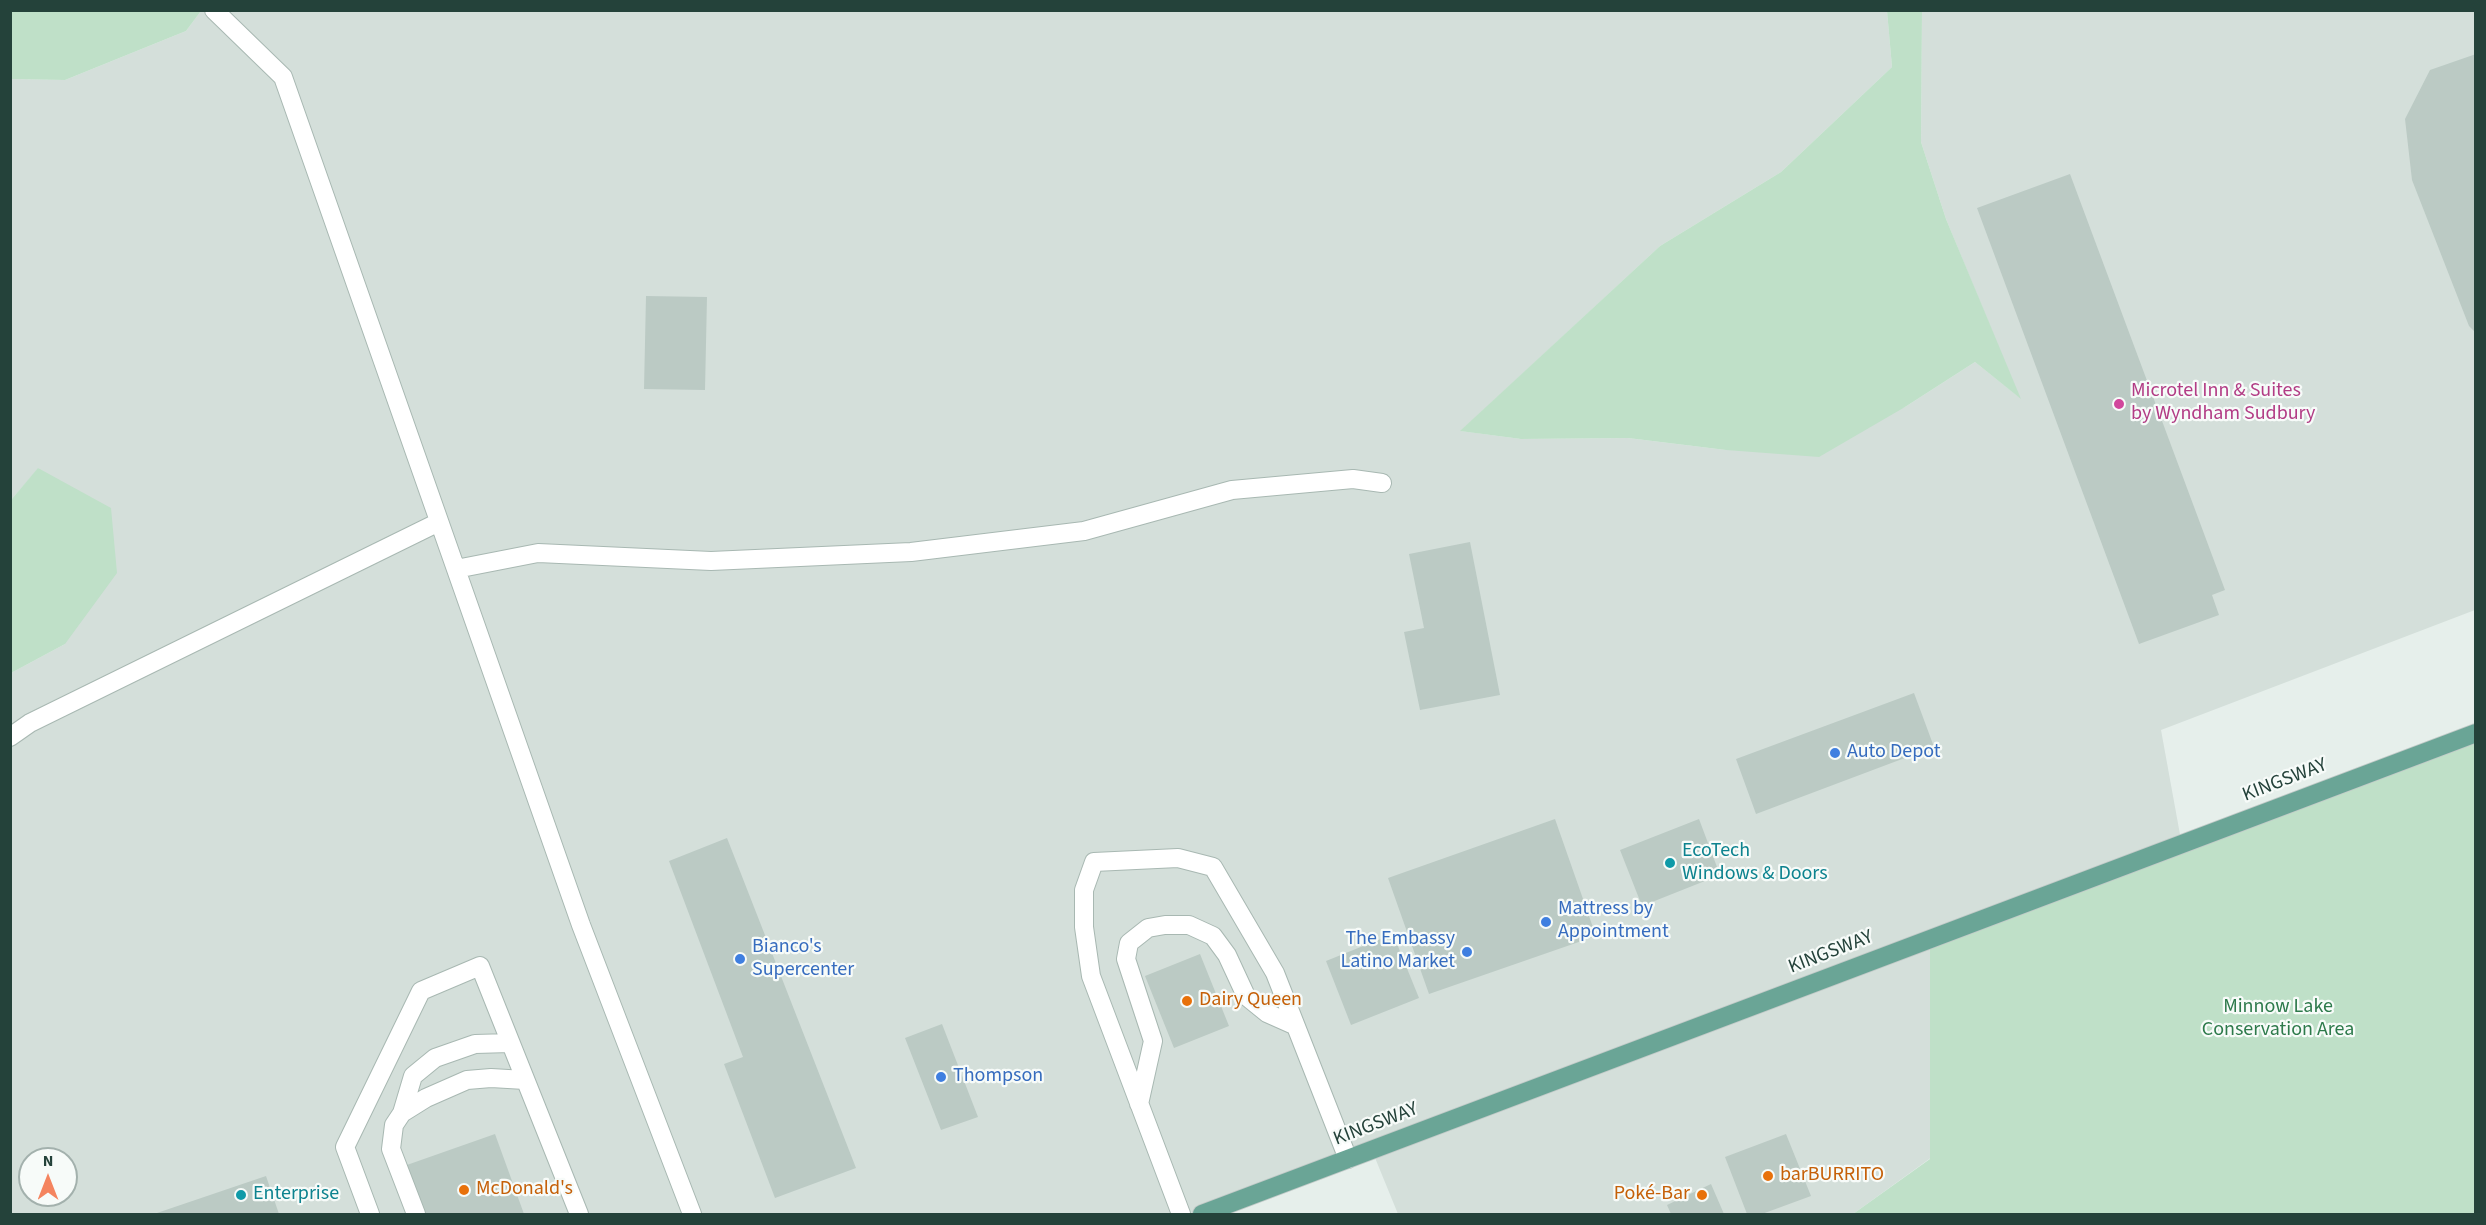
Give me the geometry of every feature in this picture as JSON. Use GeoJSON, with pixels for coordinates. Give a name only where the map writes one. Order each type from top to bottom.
{"type":"FeatureCollection","features":[{"type":"Feature","properties":{"kind":"main road","name":"KINGSWAY"},"geometry":{"type":"LineString","coordinates":[[1202,1215],[2475,733]]}},
{"type":"Feature","properties":{"kind":"lane"},"geometry":{"type":"LineString","coordinates":[[214,10],[283,77],[581,926],[692,1215]]}},
{"type":"Feature","properties":{"kind":"lane"},"geometry":{"type":"LineString","coordinates":[[456,569],[538,553],[711,561],[911,552],[1084,531],[1232,490],[1353,479],[1382,483]]}},
{"type":"Feature","properties":{"kind":"lane"},"geometry":{"type":"LineString","coordinates":[[10,737],[30,723],[439,522]]}},
{"type":"Feature","properties":{"kind":"lane"},"geometry":{"type":"LineString","coordinates":[[1181,1215],[1091,976],[1084,927],[1084,890],[1094,862],[1178,858],[1213,867],[1275,973],[1348,1159]]}},
{"type":"Feature","properties":{"kind":"lane"},"geometry":{"type":"LineString","coordinates":[[1139,1104],[1153,1041],[1126,959],[1130,943],[1148,928],[1189,925],[1213,936],[1227,955],[1246,996],[1267,1013],[1294,1025]]}},
{"type":"Feature","properties":{"kind":"lane"},"geometry":{"type":"LineString","coordinates":[[370,1215],[345,1147],[421,991],[480,966],[579,1215]]}},
{"type":"Feature","properties":{"kind":"lane"},"geometry":{"type":"LineString","coordinates":[[416,1215],[391,1149],[394,1125],[402,1113],[413,1076],[435,1058],[475,1044],[510,1043]]}},
{"type":"Feature","properties":{"kind":"lane"},"geometry":{"type":"LineString","coordinates":[[402,1113],[426,1098],[467,1080],[491,1078],[525,1080]]}},
{"type":"Feature","properties":{"kind":"shaded area"},"geometry":{"type":"Polygon","coordinates":[[[201,11],[1887,11],[1892,67],[1781,172],[1660,246],[1461,431],[1521,439],[1628,438],[1726,450],[1905,407],[1975,362],[2019,397],[1946,219],[1921,142],[1922,11],[2475,11],[2475,610],[2161,730],[2181,840],[1950,1144],[1853,1214],[1398,1214],[1371,1148],[1193,1214],[11,1214],[11,673],[65,644],[39,468],[11,500],[11,79],[65,80],[186,31],[201,11]]]}},
{"type":"Feature","properties":{"kind":"green space"},"geometry":{"type":"Polygon","coordinates":[[[11,10],[201,11],[186,31],[65,80],[11,79],[11,10]]]}},
{"type":"Feature","properties":{"kind":"green space"},"geometry":{"type":"Polygon","coordinates":[[[1887,11],[1922,11],[1921,142],[1946,219],[2021,399],[1975,362],[1905,407],[1819,457],[1726,450],[1628,438],[1521,439],[1460,431],[1660,246],[1781,172],[1892,67],[1887,11]]]}},
{"type":"Feature","properties":{"kind":"green space"},"geometry":{"type":"Polygon","coordinates":[[[38,468],[111,508],[117,573],[65,644],[11,673],[11,500],[38,468]]]}},
{"type":"Feature","properties":{"kind":"green space","name":"Minnow Lake Conservation Area"},"geometry":{"type":"Polygon","coordinates":[[[2475,735],[2475,1214],[1853,1214],[1930,1159],[1930,941],[2475,735]]]}},
{"type":"Feature","properties":{"kind":"building"},"geometry":{"type":"Polygon","coordinates":[[[2476,54],[2476,333],[2469,326],[2412,180],[2405,119],[2430,70],[2476,54]]]}},
{"type":"Feature","properties":{"kind":"building"},"geometry":{"type":"Polygon","coordinates":[[[2070,174],[2225,590],[2212,595],[2219,615],[2139,644],[1977,208],[2070,174]]]}},
{"type":"Feature","properties":{"kind":"building"},"geometry":{"type":"Polygon","coordinates":[[[646,296],[707,297],[705,390],[644,389],[646,296]]]}},
{"type":"Feature","properties":{"kind":"building"},"geometry":{"type":"Polygon","coordinates":[[[1470,542],[1500,695],[1420,710],[1404,632],[1424,628],[1409,554],[1470,542]]]}},
{"type":"Feature","properties":{"kind":"building","name":"Auto Depot"},"geometry":{"type":"Polygon","coordinates":[[[1914,693],[1934,747],[1756,814],[1736,759],[1914,693]]]}},
{"type":"Feature","properties":{"kind":"building"},"geometry":{"type":"Polygon","coordinates":[[[1555,819],[1596,936],[1429,994],[1388,878],[1555,819]]]}},
{"type":"Feature","properties":{"kind":"building","name":"EcoTech Windows & Doors"},"geometry":{"type":"Polygon","coordinates":[[[1699,819],[1720,875],[1642,906],[1620,850],[1699,819]]]}},
{"type":"Feature","properties":{"kind":"building","name":"Bianco's Supercenter"},"geometry":{"type":"Polygon","coordinates":[[[727,838],[856,1168],[775,1198],[724,1064],[743,1057],[669,861],[727,838]]]}},
{"type":"Feature","properties":{"kind":"building"},"geometry":{"type":"Polygon","coordinates":[[[1393,934],[1419,998],[1351,1025],[1326,961],[1393,934]]]}},
{"type":"Feature","properties":{"kind":"building","name":"Dairy Queen"},"geometry":{"type":"Polygon","coordinates":[[[1200,954],[1229,1026],[1174,1048],[1145,976],[1200,954]]]}},
{"type":"Feature","properties":{"kind":"building","name":"Thompson"},"geometry":{"type":"Polygon","coordinates":[[[942,1024],[978,1117],[941,1130],[905,1038],[942,1024]]]}},
{"type":"Feature","properties":{"kind":"building","name":"McDonald's"},"geometry":{"type":"Polygon","coordinates":[[[495,1134],[524,1214],[421,1214],[404,1166],[495,1134]]]}},
{"type":"Feature","properties":{"kind":"building","name":"barBURRITO"},"geometry":{"type":"Polygon","coordinates":[[[1786,1134],[1811,1196],[1762,1214],[1747,1214],[1725,1157],[1786,1134]]]}},
{"type":"Feature","properties":{"kind":"building","name":"Enterprise"},"geometry":{"type":"Polygon","coordinates":[[[266,1176],[279,1214],[154,1214],[266,1176]]]}},
{"type":"Feature","properties":{"kind":"building","name":"Poké-Bar"},"geometry":{"type":"Polygon","coordinates":[[[1711,1184],[1724,1214],[1671,1214],[1667,1205],[1711,1184]]]}},
{"type":"Feature","properties":{"kind":"place","name":"Microtel Inn & Suites by Wyndham Sudbury"},"geometry":{"type":"Point","coordinates":[2119,404]}},
{"type":"Feature","properties":{"kind":"place","name":"Auto Depot"},"geometry":{"type":"Point","coordinates":[1835,753]}},
{"type":"Feature","properties":{"kind":"place","name":"EcoTech Windows & Doors"},"geometry":{"type":"Point","coordinates":[1670,863]}},
{"type":"Feature","properties":{"kind":"place","name":"Mattress by Appointment"},"geometry":{"type":"Point","coordinates":[1546,922]}},
{"type":"Feature","properties":{"kind":"place","name":"The Embassy Latino Market"},"geometry":{"type":"Point","coordinates":[1467,952]}},
{"type":"Feature","properties":{"kind":"place","name":"Bianco's Supercenter"},"geometry":{"type":"Point","coordinates":[740,959]}},
{"type":"Feature","properties":{"kind":"place","name":"Dairy Queen"},"geometry":{"type":"Point","coordinates":[1187,1001]}},
{"type":"Feature","properties":{"kind":"place","name":"Thompson"},"geometry":{"type":"Point","coordinates":[941,1077]}},
{"type":"Feature","properties":{"kind":"place","name":"barBURRITO"},"geometry":{"type":"Point","coordinates":[1768,1176]}},
{"type":"Feature","properties":{"kind":"place","name":"McDonald's"},"geometry":{"type":"Point","coordinates":[464,1190]}},
{"type":"Feature","properties":{"kind":"place","name":"Enterprise"},"geometry":{"type":"Point","coordinates":[241,1195]}},
{"type":"Feature","properties":{"kind":"place","name":"Poké-Bar"},"geometry":{"type":"Point","coordinates":[1702,1195]}}]}
